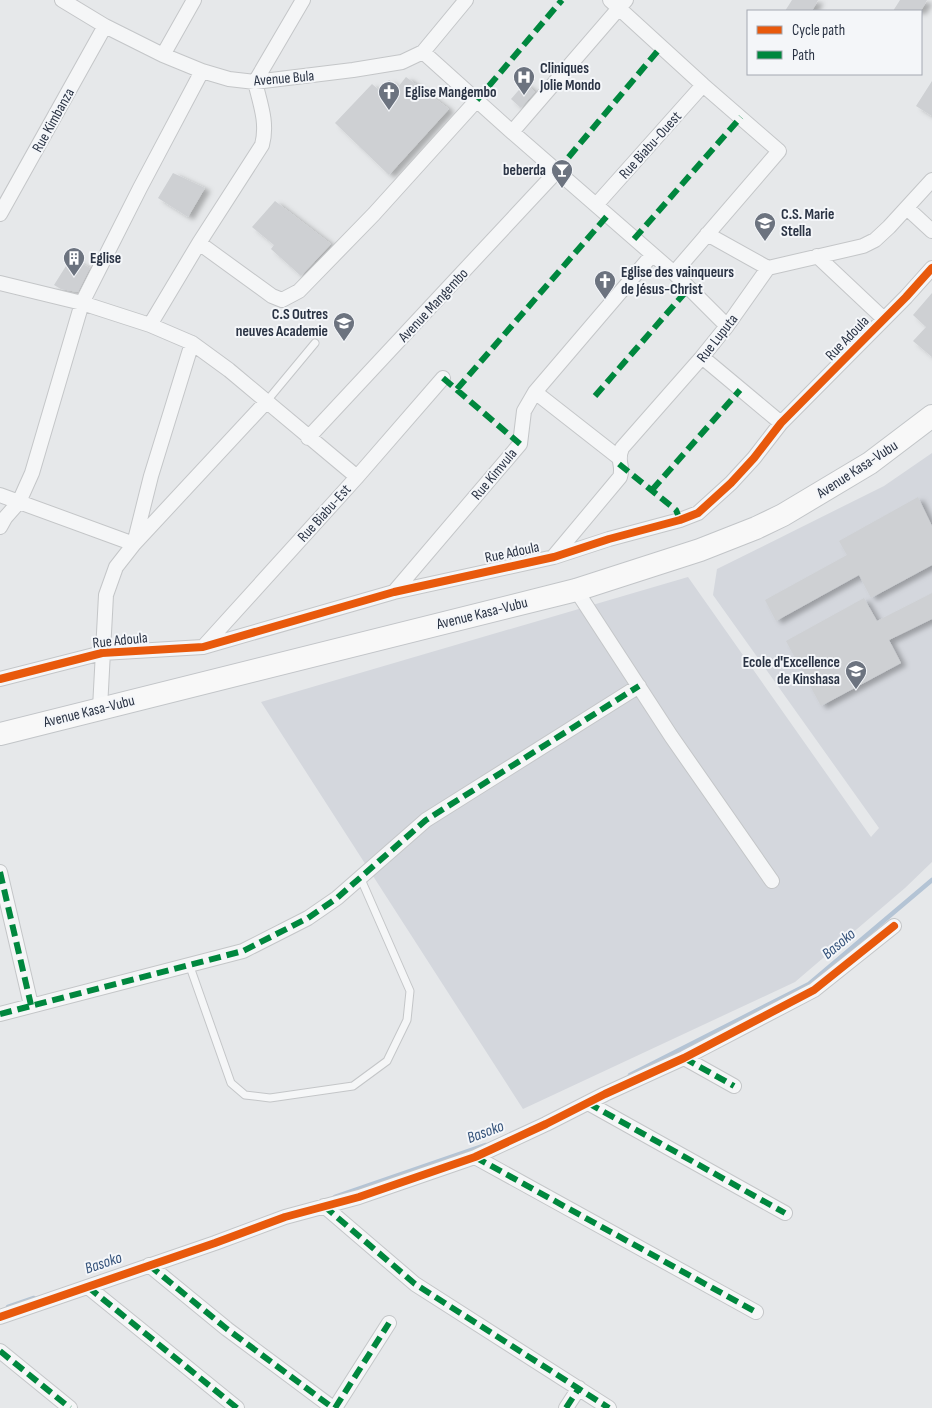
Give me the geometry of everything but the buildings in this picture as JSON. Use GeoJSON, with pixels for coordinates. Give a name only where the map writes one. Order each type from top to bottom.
{"type":"FeatureCollection","features":[{"type":"Feature","properties":{"kind":"main road","name":"Avenue Kasa-Vubu"},"geometry":{"type":"LineString","coordinates":[[0,734],[576,590],[700,550],[783,515],[870,463],[932,416]]}},
{"type":"Feature","properties":{"kind":"street","name":"Avenue Bula"},"geometry":{"type":"LineString","coordinates":[[62,0],[105,26],[162,55],[202,71],[229,79],[255,82],[402,62],[423,52],[465,0]]}},
{"type":"Feature","properties":{"kind":"street"},"geometry":{"type":"LineString","coordinates":[[162,55],[194,0]]}},
{"type":"Feature","properties":{"kind":"street"},"geometry":{"type":"LineString","coordinates":[[150,325],[199,243],[262,145],[265,134],[265,122],[255,82],[303,0]]}},
{"type":"Feature","properties":{"kind":"street"},"geometry":{"type":"LineString","coordinates":[[512,132],[618,3],[703,85],[780,151],[674,273]]}},
{"type":"Feature","properties":{"kind":"street","name":"Rue Kimbanza"},"geometry":{"type":"LineString","coordinates":[[0,214],[105,26]]}},
{"type":"Feature","properties":{"kind":"street"},"geometry":{"type":"LineString","coordinates":[[423,52],[674,273],[727,326]]}},
{"type":"Feature","properties":{"kind":"street"},"geometry":{"type":"LineString","coordinates":[[0,527],[19,502],[32,473],[82,303],[202,71]]}},
{"type":"Feature","properties":{"kind":"street","name":"Rue Biabu-Ouest"},"geometry":{"type":"LineString","coordinates":[[596,205],[703,85]]}},
{"type":"Feature","properties":{"kind":"street"},"geometry":{"type":"LineString","coordinates":[[199,243],[272,296],[282,300],[298,291],[374,214],[477,100]]}},
{"type":"Feature","properties":{"kind":"street","name":"Avenue Mangembo"},"geometry":{"type":"LineString","coordinates":[[308,438],[557,171]]}},
{"type":"Feature","properties":{"kind":"street"},"geometry":{"type":"LineString","coordinates":[[707,234],[768,268],[863,246],[875,240],[890,227],[932,180]]}},
{"type":"Feature","properties":{"kind":"street"},"geometry":{"type":"LineString","coordinates":[[907,208],[932,231]]}},
{"type":"Feature","properties":{"kind":"street","name":"Rue Kimvula"},"geometry":{"type":"LineString","coordinates":[[394,592],[520,444],[524,411],[535,392],[652,255]]}},
{"type":"Feature","properties":{"kind":"street"},"geometry":{"type":"LineString","coordinates":[[817,256],[884,319]]}},
{"type":"Feature","properties":{"kind":"street","name":"Rue Luputa"},"geometry":{"type":"LineString","coordinates":[[618,456],[622,448],[727,326],[768,268]]}},
{"type":"Feature","properties":{"kind":"street","name":"Rue Adoula"},"geometry":{"type":"LineString","coordinates":[[0,679],[102,653],[203,647],[394,592],[554,557],[698,513],[731,483],[754,458],[781,423],[932,268]]}},
{"type":"Feature","properties":{"kind":"street"},"geometry":{"type":"LineString","coordinates":[[0,283],[82,303],[150,325],[192,342],[229,370],[308,438],[357,477]]}},
{"type":"Feature","properties":{"kind":"street"},"geometry":{"type":"LineString","coordinates":[[134,544],[192,342]]}},
{"type":"Feature","properties":{"kind":"street"},"geometry":{"type":"LineString","coordinates":[[702,357],[781,423]]}},
{"type":"Feature","properties":{"kind":"street","name":"Rue Biabu-Est"},"geometry":{"type":"LineString","coordinates":[[203,647],[357,477],[443,378]]}},
{"type":"Feature","properties":{"kind":"street"},"geometry":{"type":"LineString","coordinates":[[535,392],[618,456],[622,470],[620,477],[554,557]]}},
{"type":"Feature","properties":{"kind":"street"},"geometry":{"type":"LineString","coordinates":[[100,708],[106,595],[116,568],[134,544],[266,402]]}},
{"type":"Feature","properties":{"kind":"street"},"geometry":{"type":"LineString","coordinates":[[0,495],[134,544]]}},
{"type":"Feature","properties":{"kind":"street"},"geometry":{"type":"LineString","coordinates":[[576,590],[671,736],[772,881]]}},
{"type":"Feature","properties":{"kind":"street"},"geometry":{"type":"LineString","coordinates":[[0,1014],[244,950],[308,918],[337,898],[426,820],[639,686]]}},
{"type":"Feature","properties":{"kind":"street"},"geometry":{"type":"LineString","coordinates":[[0,872],[31,1005]]}},
{"type":"Feature","properties":{"kind":"street"},"geometry":{"type":"LineString","coordinates":[[0,1317],[285,1217],[359,1197],[475,1157],[684,1058],[814,990],[894,926]]}},
{"type":"Feature","properties":{"kind":"street"},"geometry":{"type":"LineString","coordinates":[[684,1058],[734,1086]]}},
{"type":"Feature","properties":{"kind":"street"},"geometry":{"type":"LineString","coordinates":[[588,1103],[786,1213]]}},
{"type":"Feature","properties":{"kind":"street"},"geometry":{"type":"LineString","coordinates":[[475,1157],[756,1312]]}},
{"type":"Feature","properties":{"kind":"street"},"geometry":{"type":"LineString","coordinates":[[324,1206],[415,1284],[609,1408]]}},
{"type":"Feature","properties":{"kind":"street"},"geometry":{"type":"LineString","coordinates":[[149,1265],[227,1328],[334,1408],[389,1323]]}},
{"type":"Feature","properties":{"kind":"street"},"geometry":{"type":"LineString","coordinates":[[88,1287],[238,1408]]}},
{"type":"Feature","properties":{"kind":"street"},"geometry":{"type":"LineString","coordinates":[[0,1351],[70,1408]]}},
{"type":"Feature","properties":{"kind":"street"},"geometry":{"type":"LineString","coordinates":[[566,1408],[579,1388]]}},
{"type":"Feature","properties":{"kind":"lane"},"geometry":{"type":"LineString","coordinates":[[266,402],[315,343]]}},
{"type":"Feature","properties":{"kind":"lane"},"geometry":{"type":"LineString","coordinates":[[189,964],[230,1083],[245,1095],[270,1098],[353,1086],[387,1061],[407,1020],[410,991],[360,877]]}},
{"type":"Feature","properties":{"kind":"shaded area"},"geometry":{"type":"Polygon","coordinates":[[[932,453],[932,862],[905,888],[795,982],[523,1109],[261,702],[688,577],[871,837],[879,828],[713,595],[717,569],[884,486],[932,453]]]}},
{"type":"Feature","properties":{"kind":"waterway","name":"Basoko"},"geometry":{"type":"LineString","coordinates":[[630,1075],[809,984],[932,880]]}},
{"type":"Feature","properties":{"kind":"waterway","name":"Basoko"},"geometry":{"type":"LineString","coordinates":[[335,1197],[486,1145]]}},
{"type":"Feature","properties":{"kind":"waterway","name":"Basoko"},"geometry":{"type":"LineString","coordinates":[[8,1307],[34,1298]]}},
{"type":"Feature","properties":{"kind":"marked path"},"geometry":{"type":"LineString","coordinates":[[477,100],[562,0]]}},
{"type":"Feature","properties":{"kind":"marked path"},"geometry":{"type":"LineString","coordinates":[[557,171],[661,47]]}},
{"type":"Feature","properties":{"kind":"marked path"},"geometry":{"type":"LineString","coordinates":[[634,239],[741,117]]}},
{"type":"Feature","properties":{"kind":"marked path"},"geometry":{"type":"LineString","coordinates":[[457,389],[608,215]]}},
{"type":"Feature","properties":{"kind":"marked path"},"geometry":{"type":"LineString","coordinates":[[595,396],[689,288]]}},
{"type":"Feature","properties":{"kind":"marked path"},"geometry":{"type":"LineString","coordinates":[[443,378],[520,444]]}},
{"type":"Feature","properties":{"kind":"marked path"},"geometry":{"type":"LineString","coordinates":[[652,490],[740,390]]}},
{"type":"Feature","properties":{"kind":"marked path"},"geometry":{"type":"LineString","coordinates":[[619,464],[676,510],[680,520]]}},
{"type":"Feature","properties":{"kind":"marked path"},"geometry":{"type":"LineString","coordinates":[[0,1014],[243,951],[308,918],[337,898],[426,820],[639,686]]}},
{"type":"Feature","properties":{"kind":"marked path"},"geometry":{"type":"LineString","coordinates":[[0,872],[31,1005]]}},
{"type":"Feature","properties":{"kind":"marked path"},"geometry":{"type":"LineString","coordinates":[[684,1058],[734,1086]]}},
{"type":"Feature","properties":{"kind":"marked path"},"geometry":{"type":"LineString","coordinates":[[588,1103],[785,1213]]}},
{"type":"Feature","properties":{"kind":"marked path"},"geometry":{"type":"LineString","coordinates":[[475,1157],[756,1312]]}},
{"type":"Feature","properties":{"kind":"marked path"},"geometry":{"type":"LineString","coordinates":[[324,1206],[415,1284],[609,1408]]}},
{"type":"Feature","properties":{"kind":"marked path"},"geometry":{"type":"LineString","coordinates":[[149,1265],[227,1329],[333,1408]]}},
{"type":"Feature","properties":{"kind":"marked path"},"geometry":{"type":"LineString","coordinates":[[88,1287],[237,1408]]}},
{"type":"Feature","properties":{"kind":"marked path"},"geometry":{"type":"LineString","coordinates":[[335,1408],[389,1323]]}},
{"type":"Feature","properties":{"kind":"marked path"},"geometry":{"type":"LineString","coordinates":[[0,1351],[70,1408]]}},
{"type":"Feature","properties":{"kind":"marked path"},"geometry":{"type":"LineString","coordinates":[[566,1408],[579,1388]]}},
{"type":"Feature","properties":{"kind":"cycle path"},"geometry":{"type":"LineString","coordinates":[[0,679],[102,653],[203,647],[394,592],[554,557],[698,513],[731,483],[754,458],[781,423],[906,297],[932,268]]}},
{"type":"Feature","properties":{"kind":"cycle path"},"geometry":{"type":"LineString","coordinates":[[0,1317],[285,1217],[359,1197],[475,1157],[684,1058],[814,990],[894,926]]}},
{"type":"Feature","properties":{"kind":"place","name":"Cliniques Jolie Mondo"},"geometry":{"type":"Point","coordinates":[524,96]}},
{"type":"Feature","properties":{"kind":"place","name":"Eglise Mangembo"},"geometry":{"type":"Point","coordinates":[389,111]}},
{"type":"Feature","properties":{"kind":"place","name":"beberda"},"geometry":{"type":"Point","coordinates":[562,189]}},
{"type":"Feature","properties":{"kind":"place","name":"C.S. Marie Stella"},"geometry":{"type":"Point","coordinates":[765,242]}},
{"type":"Feature","properties":{"kind":"place","name":"Eglise"},"geometry":{"type":"Point","coordinates":[74,277]}},
{"type":"Feature","properties":{"kind":"place","name":"Eglise des vainqueurs de Jésus-Christ"},"geometry":{"type":"Point","coordinates":[605,300]}},
{"type":"Feature","properties":{"kind":"place","name":"C.S Outres neuves Academie"},"geometry":{"type":"Point","coordinates":[344,342]}},
{"type":"Feature","properties":{"kind":"place","name":"Ecole d'Excellence de Kinshasa"},"geometry":{"type":"Point","coordinates":[856,690]}}]}
